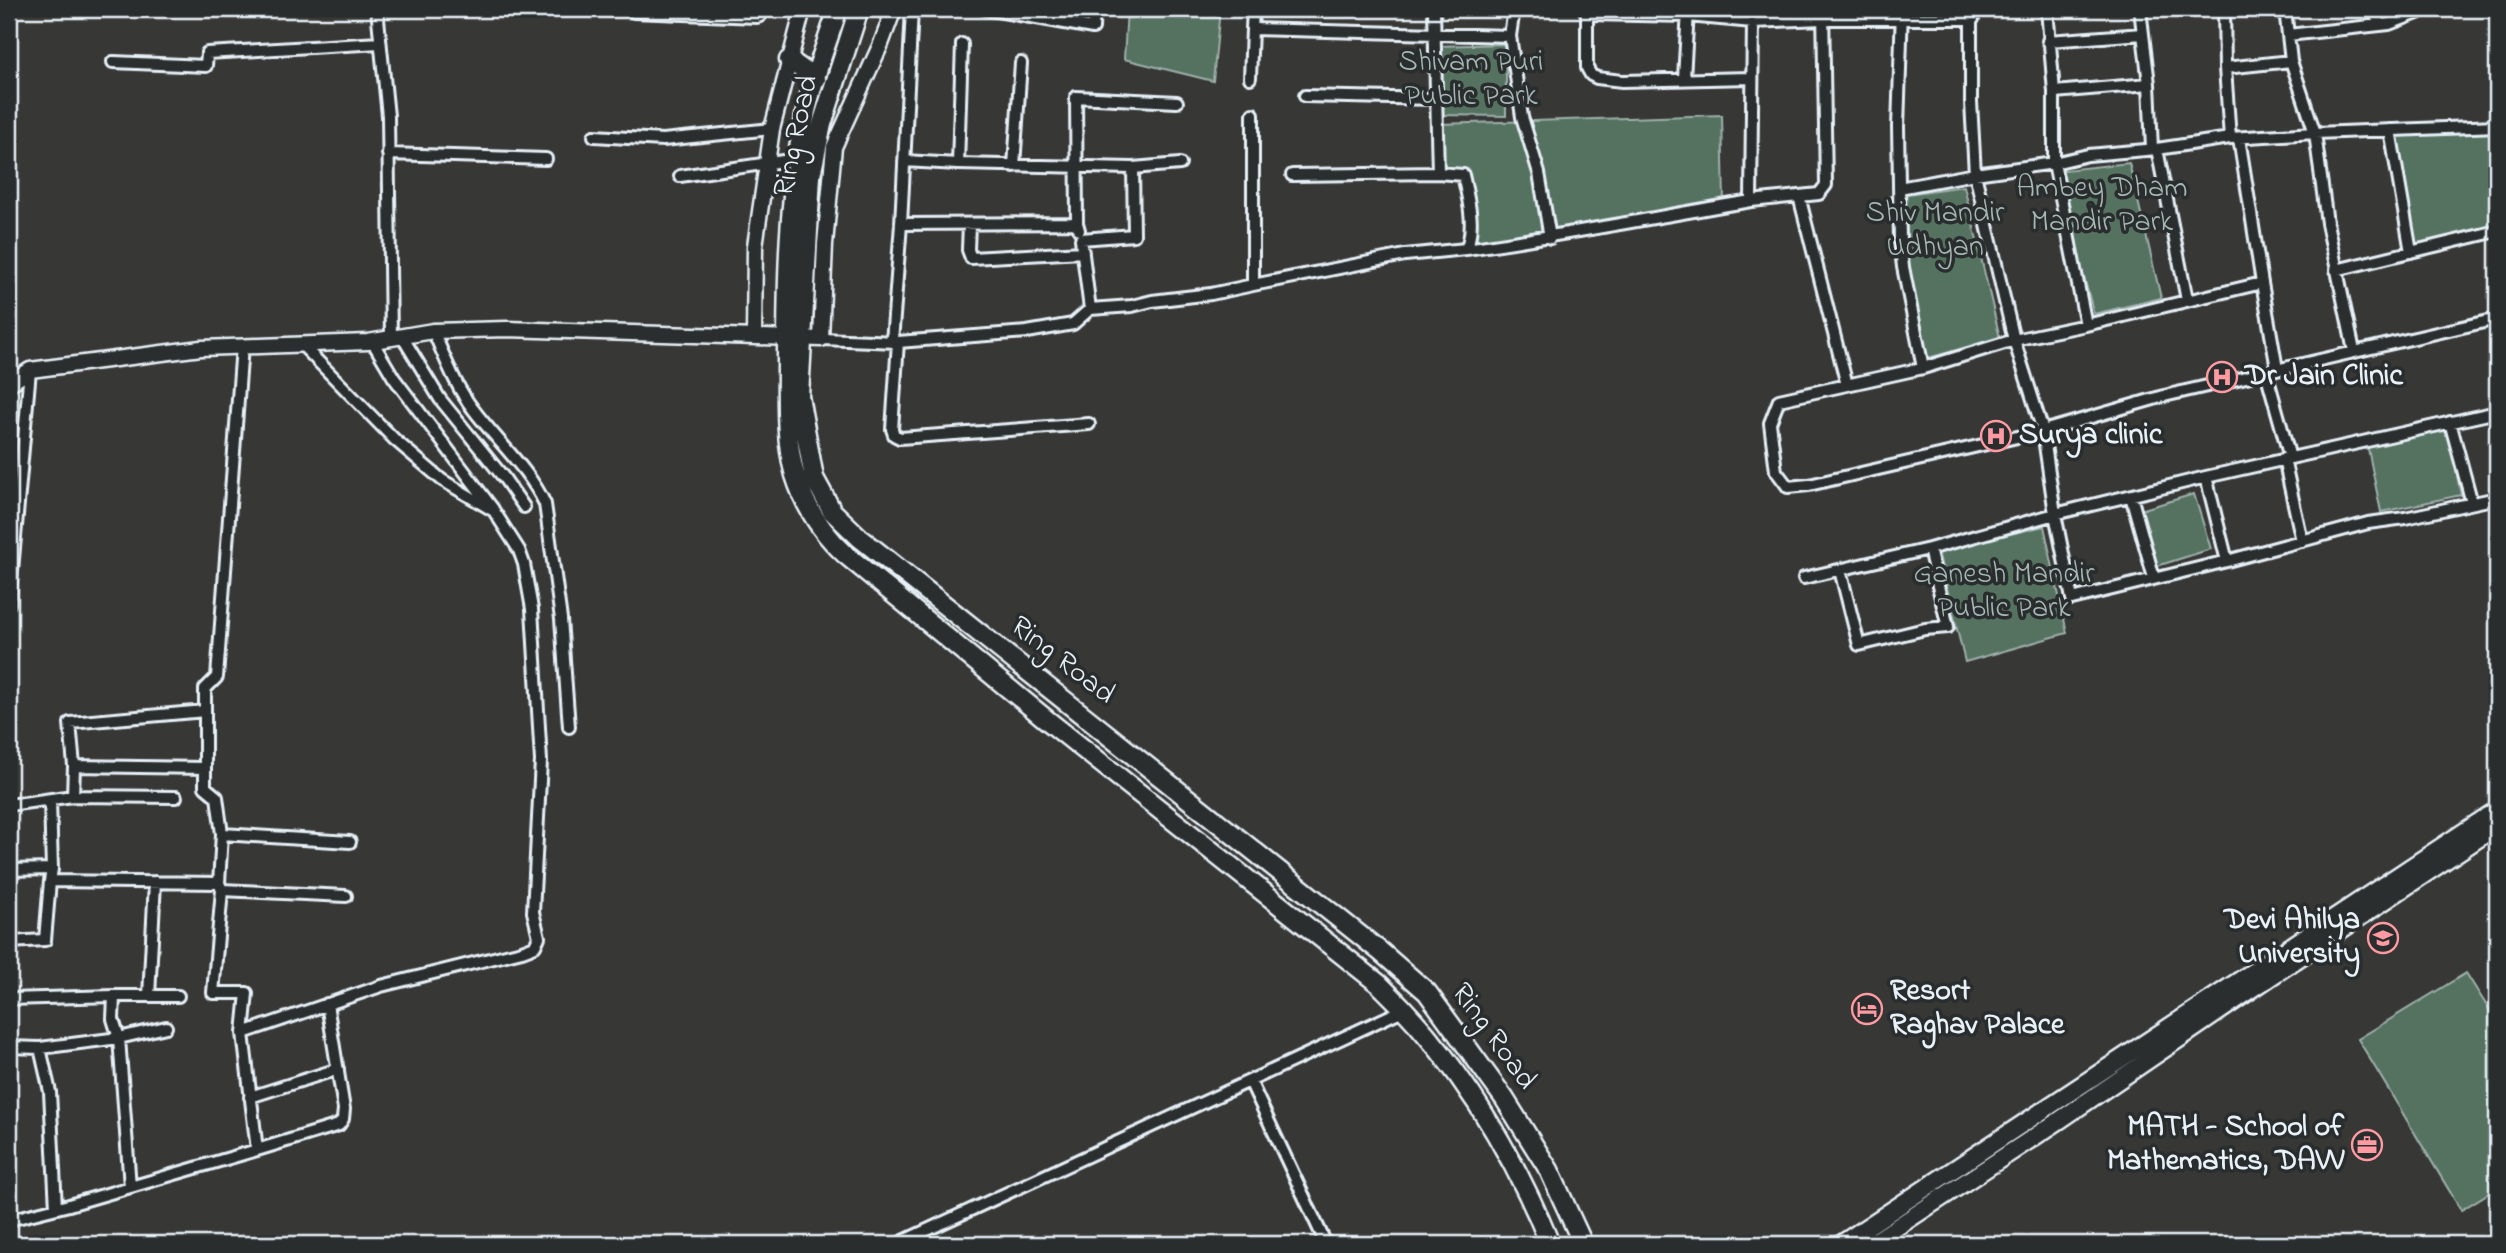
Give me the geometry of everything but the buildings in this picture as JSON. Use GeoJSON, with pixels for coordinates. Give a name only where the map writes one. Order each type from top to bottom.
{"type":"FeatureCollection","features":[{"type":"Feature","properties":{"kind":"highway","name":"Ring Road"},"geometry":{"type":"LineString","coordinates":[[838,9],[804,117],[797,159],[788,279],[807,445],[814,478],[832,511],[860,538],[1359,934],[1427,992],[1504,1098],[1549,1170],[1583,1244]]}},
{"type":"Feature","properties":{"kind":"highway","name":"Ring Road"},"geometry":{"type":"LineString","coordinates":[[859,9],[822,124],[811,175],[788,419],[794,473],[807,506],[825,535],[845,554],[1047,720],[1379,984],[1405,1009],[1477,1100],[1528,1191],[1550,1244]]}},
{"type":"Feature","properties":{"kind":"highway"},"geometry":{"type":"LineString","coordinates":[[789,60],[816,79]]}},
{"type":"Feature","properties":{"kind":"main road"},"geometry":{"type":"LineString","coordinates":[[1871,1244],[1931,1195],[2497,810]]}},
{"type":"Feature","properties":{"kind":"main road"},"geometry":{"type":"LineString","coordinates":[[1841,1244],[1931,1195],[2497,826]]}},
{"type":"Feature","properties":{"kind":"street"},"geometry":{"type":"LineString","coordinates":[[377,9],[388,116],[397,338],[440,399],[524,507]]}},
{"type":"Feature","properties":{"kind":"street"},"geometry":{"type":"LineString","coordinates":[[634,12],[757,18],[763,9]]}},
{"type":"Feature","properties":{"kind":"street"},"geometry":{"type":"LineString","coordinates":[[754,337],[755,246],[772,129],[803,9]]}},
{"type":"Feature","properties":{"kind":"street"},"geometry":{"type":"LineString","coordinates":[[821,339],[825,244],[834,147],[894,9]]}},
{"type":"Feature","properties":{"kind":"street"},"geometry":{"type":"LineString","coordinates":[[912,9],[891,429],[894,435],[900,438],[1089,424]]}},
{"type":"Feature","properties":{"kind":"street"},"geometry":{"type":"LineString","coordinates":[[985,9],[1027,13],[1093,28],[1094,9]]}},
{"type":"Feature","properties":{"kind":"street"},"geometry":{"type":"LineString","coordinates":[[1250,78],[1253,9]]}},
{"type":"Feature","properties":{"kind":"street"},"geometry":{"type":"LineString","coordinates":[[1434,9],[1438,173]]}},
{"type":"Feature","properties":{"kind":"street"},"geometry":{"type":"LineString","coordinates":[[1514,9],[1510,36],[1522,117],[1539,173],[1549,238]]}},
{"type":"Feature","properties":{"kind":"street"},"geometry":{"type":"LineString","coordinates":[[1751,201],[1754,9]]}},
{"type":"Feature","properties":{"kind":"street"},"geometry":{"type":"LineString","coordinates":[[2047,9],[2053,92],[2054,163],[2086,326]]}},
{"type":"Feature","properties":{"kind":"street"},"geometry":{"type":"LineString","coordinates":[[2140,9],[2155,149],[2187,300]]}},
{"type":"Feature","properties":{"kind":"street"},"geometry":{"type":"LineString","coordinates":[[2224,9],[2225,68],[2234,138],[2262,283],[2272,371],[2302,541]]}},
{"type":"Feature","properties":{"kind":"street"},"geometry":{"type":"LineString","coordinates":[[2285,9],[2291,61],[2315,133],[2326,223],[2354,351]]}},
{"type":"Feature","properties":{"kind":"street"},"geometry":{"type":"LineString","coordinates":[[2372,9],[2380,23]]}},
{"type":"Feature","properties":{"kind":"street"},"geometry":{"type":"LineString","coordinates":[[2288,34],[2389,24],[2428,9]]}},
{"type":"Feature","properties":{"kind":"street"},"geometry":{"type":"LineString","coordinates":[[1751,78],[1622,81],[1597,78],[1591,75],[1587,68],[1585,11],[1688,12],[1753,22],[1823,14],[1972,14],[1971,102],[1975,174],[2014,340],[2043,431],[2055,514],[2072,599],[2368,523],[2405,518],[2497,498]]}},
{"type":"Feature","properties":{"kind":"street"},"geometry":{"type":"LineString","coordinates":[[1685,78],[1688,12]]}},
{"type":"Feature","properties":{"kind":"street"},"geometry":{"type":"LineString","coordinates":[[9,384],[30,370],[201,348],[372,341],[433,331],[507,329],[895,342],[1027,332],[1073,324],[1090,309],[1132,306],[1211,294],[1405,255],[1549,238],[1607,225],[1751,201],[1819,194],[1826,185],[1823,14]]}},
{"type":"Feature","properties":{"kind":"street"},"geometry":{"type":"LineString","coordinates":[[1902,14],[1898,127],[1903,267],[1923,368]]}},
{"type":"Feature","properties":{"kind":"street"},"geometry":{"type":"LineString","coordinates":[[1252,29],[1510,36]]}},
{"type":"Feature","properties":{"kind":"street"},"geometry":{"type":"LineString","coordinates":[[2048,41],[2143,34]]}},
{"type":"Feature","properties":{"kind":"street"},"geometry":{"type":"LineString","coordinates":[[113,62],[206,66],[207,53],[380,43]]}},
{"type":"Feature","properties":{"kind":"street"},"geometry":{"type":"LineString","coordinates":[[958,164],[962,44]]}},
{"type":"Feature","properties":{"kind":"street"},"geometry":{"type":"LineString","coordinates":[[2225,68],[2291,61]]}},
{"type":"Feature","properties":{"kind":"street"},"geometry":{"type":"LineString","coordinates":[[1014,166],[1021,63]]}},
{"type":"Feature","properties":{"kind":"street"},"geometry":{"type":"LineString","coordinates":[[2053,92],[2149,83]]}},
{"type":"Feature","properties":{"kind":"street"},"geometry":{"type":"LineString","coordinates":[[1305,96],[1435,99]]}},
{"type":"Feature","properties":{"kind":"street"},"geometry":{"type":"LineString","coordinates":[[1090,309],[1082,239],[1077,223],[1076,97],[1177,102]]}},
{"type":"Feature","properties":{"kind":"street"},"geometry":{"type":"LineString","coordinates":[[1253,114],[1253,285]]}},
{"type":"Feature","properties":{"kind":"street"},"geometry":{"type":"LineString","coordinates":[[1899,188],[2088,155],[2234,138],[2497,126]]}},
{"type":"Feature","properties":{"kind":"street"},"geometry":{"type":"LineString","coordinates":[[594,136],[663,140],[772,129]]}},
{"type":"Feature","properties":{"kind":"street"},"geometry":{"type":"LineString","coordinates":[[2390,130],[2411,253]]}},
{"type":"Feature","properties":{"kind":"street"},"geometry":{"type":"LineString","coordinates":[[388,154],[546,159]]}},
{"type":"Feature","properties":{"kind":"street"},"geometry":{"type":"LineString","coordinates":[[680,176],[797,159]]}},
{"type":"Feature","properties":{"kind":"street"},"geometry":{"type":"LineString","coordinates":[[904,161],[1133,168],[1180,164]]}},
{"type":"Feature","properties":{"kind":"street"},"geometry":{"type":"LineString","coordinates":[[1082,239],[1134,235],[1133,168]]}},
{"type":"Feature","properties":{"kind":"street"},"geometry":{"type":"LineString","coordinates":[[1292,175],[1463,175],[1471,238],[1466,249]]}},
{"type":"Feature","properties":{"kind":"street"},"geometry":{"type":"LineString","coordinates":[[1798,196],[1847,385]]}},
{"type":"Feature","properties":{"kind":"street"},"geometry":{"type":"LineString","coordinates":[[901,224],[1077,223]]}},
{"type":"Feature","properties":{"kind":"street"},"geometry":{"type":"LineString","coordinates":[[970,225],[968,250],[971,258],[1083,252]]}},
{"type":"Feature","properties":{"kind":"street"},"geometry":{"type":"LineString","coordinates":[[2336,271],[2497,231]]}},
{"type":"Feature","properties":{"kind":"street"},"geometry":{"type":"LineString","coordinates":[[2262,283],[2086,326],[2014,340],[1923,368],[1779,400],[1770,423],[1776,471],[1788,487],[1809,485],[2043,431],[2164,396],[2497,319]]}},
{"type":"Feature","properties":{"kind":"street"},"geometry":{"type":"LineString","coordinates":[[433,331],[458,387],[537,488],[545,504],[561,619],[569,727]]}},
{"type":"Feature","properties":{"kind":"street"},"geometry":{"type":"LineString","coordinates":[[243,1033],[381,986],[522,951],[535,946],[539,937],[533,912],[541,761],[531,609],[524,564],[519,550],[494,511],[394,379],[372,341]]}},
{"type":"Feature","properties":{"kind":"street"},"geometry":{"type":"LineString","coordinates":[[302,345],[396,440],[442,480],[494,511]]}},
{"type":"Feature","properties":{"kind":"street"},"geometry":{"type":"LineString","coordinates":[[242,346],[217,677],[205,689],[205,787],[217,797],[222,834],[213,993],[247,993],[243,1033],[257,1150]]}},
{"type":"Feature","properties":{"kind":"street"},"geometry":{"type":"LineString","coordinates":[[9,604],[30,370]]}},
{"type":"Feature","properties":{"kind":"street"},"geometry":{"type":"LineString","coordinates":[[1804,579],[1930,550],[2055,514],[2206,477],[2497,412]]}},
{"type":"Feature","properties":{"kind":"street"},"geometry":{"type":"LineString","coordinates":[[2450,422],[2472,503]]}},
{"type":"Feature","properties":{"kind":"street"},"geometry":{"type":"LineString","coordinates":[[2206,477],[2227,561]]}},
{"type":"Feature","properties":{"kind":"street"},"geometry":{"type":"LineString","coordinates":[[2132,496],[2154,578]]}},
{"type":"Feature","properties":{"kind":"street"},"geometry":{"type":"LineString","coordinates":[[1840,570],[1859,645],[1925,629],[1948,627],[1930,550]]}},
{"type":"Feature","properties":{"kind":"street"},"geometry":{"type":"LineString","coordinates":[[73,796],[74,766],[70,723],[205,711]]}},
{"type":"Feature","properties":{"kind":"street"},"geometry":{"type":"LineString","coordinates":[[74,766],[205,768]]}},
{"type":"Feature","properties":{"kind":"street"},"geometry":{"type":"LineString","coordinates":[[9,805],[73,796],[176,797]]}},
{"type":"Feature","properties":{"kind":"street"},"geometry":{"type":"LineString","coordinates":[[9,942],[45,940],[52,869],[50,800]]}},
{"type":"Feature","properties":{"kind":"street"},"geometry":{"type":"LineString","coordinates":[[222,834],[350,842]]}},
{"type":"Feature","properties":{"kind":"street"},"geometry":{"type":"LineString","coordinates":[[9,870],[52,869]]}},
{"type":"Feature","properties":{"kind":"street"},"geometry":{"type":"LineString","coordinates":[[50,881],[155,882],[346,896]]}},
{"type":"Feature","properties":{"kind":"street"},"geometry":{"type":"LineString","coordinates":[[149,996],[155,882]]}},
{"type":"Feature","properties":{"kind":"street"},"geometry":{"type":"LineString","coordinates":[[114,996],[113,1019],[119,1038],[130,1187]]}},
{"type":"Feature","properties":{"kind":"street"},"geometry":{"type":"LineString","coordinates":[[9,999],[178,996]]}},
{"type":"Feature","properties":{"kind":"street"},"geometry":{"type":"LineString","coordinates":[[9,1220],[339,1125],[344,1109],[327,1004]]}},
{"type":"Feature","properties":{"kind":"street"},"geometry":{"type":"LineString","coordinates":[[897,1244],[1405,1009]]}},
{"type":"Feature","properties":{"kind":"street"},"geometry":{"type":"LineString","coordinates":[[9,1047],[40,1048],[119,1038],[166,1027]]}},
{"type":"Feature","properties":{"kind":"street"},"geometry":{"type":"LineString","coordinates":[[40,1048],[50,1092],[56,1208]]}},
{"type":"Feature","properties":{"kind":"street"},"geometry":{"type":"LineString","coordinates":[[250,1097],[338,1069]]}},
{"type":"Feature","properties":{"kind":"street"},"geometry":{"type":"LineString","coordinates":[[1250,1081],[1326,1244]]}},
{"type":"Feature","properties":{"kind":"green space"},"geometry":{"type":"Polygon","coordinates":[[[1127,9],[1220,9],[1213,81],[1124,59],[1127,9]]]}},
{"type":"Feature","properties":{"kind":"green space"},"geometry":{"type":"Polygon","coordinates":[[[1761,9],[1821,9],[1821,16],[1761,16],[1761,9]]]}},
{"type":"Feature","properties":{"kind":"green space","name":"Shivam Puri Public Park"},"geometry":{"type":"Polygon","coordinates":[[[1506,44],[1506,116],[1437,115],[1437,46],[1506,44]]]}},
{"type":"Feature","properties":{"kind":"green space"},"geometry":{"type":"Polygon","coordinates":[[[1722,115],[1724,201],[1475,244],[1469,175],[1441,165],[1438,124],[1722,115]]]}},
{"type":"Feature","properties":{"kind":"green space"},"geometry":{"type":"Polygon","coordinates":[[[2497,126],[2497,231],[2411,252],[2390,130],[2497,126]]]}},
{"type":"Feature","properties":{"kind":"green space","name":"Ambey Dham Mandir Park"},"geometry":{"type":"Polygon","coordinates":[[[2129,163],[2161,298],[2094,314],[2055,171],[2129,163]]]}},
{"type":"Feature","properties":{"kind":"green space","name":"Shiv Mandir Udhyan"},"geometry":{"type":"Polygon","coordinates":[[[1964,186],[2000,338],[1928,358],[1886,197],[1964,186]]]}},
{"type":"Feature","properties":{"kind":"green space"},"geometry":{"type":"Polygon","coordinates":[[[2447,426],[2461,495],[2381,512],[2367,444],[2447,426]]]}},
{"type":"Feature","properties":{"kind":"green space"},"geometry":{"type":"Polygon","coordinates":[[[2194,494],[2211,549],[2154,567],[2137,511],[2194,494]]]}},
{"type":"Feature","properties":{"kind":"green space","name":"Ganesh Mandir Public Park"},"geometry":{"type":"Polygon","coordinates":[[[2044,526],[2067,633],[1965,662],[1938,551],[2044,526]]]}},
{"type":"Feature","properties":{"kind":"green space"},"geometry":{"type":"Polygon","coordinates":[[[2466,973],[2497,1022],[2497,1188],[2461,1210],[2358,1039],[2466,973]]]}},
{"type":"Feature","properties":{"kind":"place","name":"Dr Jain Clinic"},"geometry":{"type":"Point","coordinates":[2222,377]}},
{"type":"Feature","properties":{"kind":"place","name":"Surya clinic"},"geometry":{"type":"Point","coordinates":[1996,436]}},
{"type":"Feature","properties":{"kind":"place","name":"Devi Ahilya University"},"geometry":{"type":"Point","coordinates":[2383,938]}},
{"type":"Feature","properties":{"kind":"place","name":"Resort Raghav Palace"},"geometry":{"type":"Point","coordinates":[1867,1009]}},
{"type":"Feature","properties":{"kind":"place","name":"MATH - School of Mathematics, DAVV"},"geometry":{"type":"Point","coordinates":[2367,1145]}}]}
